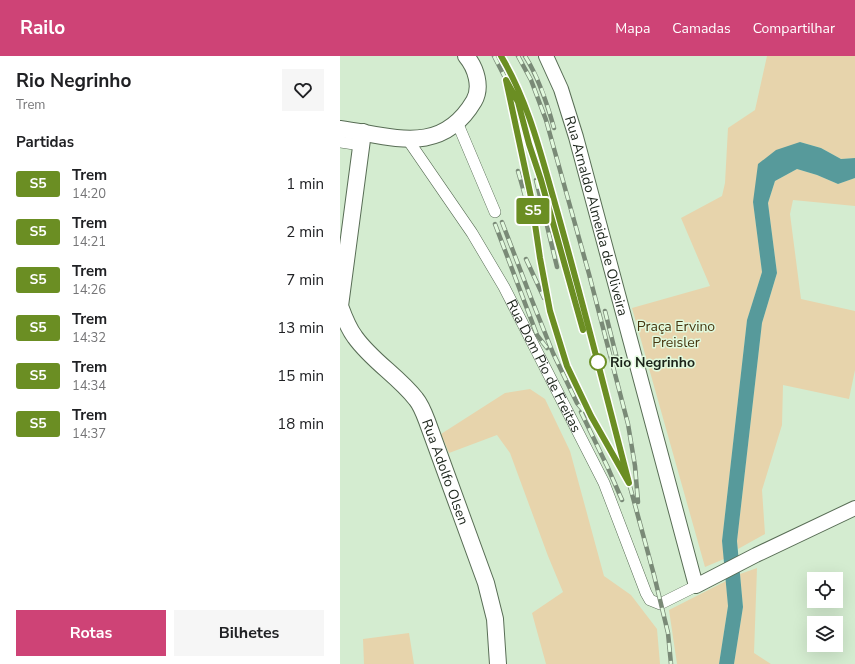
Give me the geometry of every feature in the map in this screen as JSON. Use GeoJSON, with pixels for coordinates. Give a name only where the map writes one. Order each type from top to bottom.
{"type":"FeatureCollection","features":[{"type":"Feature","properties":{"kind":"main road"},"geometry":{"type":"LineString","coordinates":[[340,129],[362,138],[408,140],[431,137],[445,131],[468,111],[477,95],[478,77],[466,56]]}},
{"type":"Feature","properties":{"kind":"main road"},"geometry":{"type":"LineString","coordinates":[[340,307],[362,138]]}},
{"type":"Feature","properties":{"kind":"main road","name":"Rua Adolfo Olsen"},"geometry":{"type":"LineString","coordinates":[[340,307],[354,337],[375,360],[417,400],[427,421],[486,582],[495,619],[498,664]]}},
{"type":"Feature","properties":{"kind":"street","name":"Rua Arnaldo Almeida de Oliveira"},"geometry":{"type":"LineString","coordinates":[[546,56],[561,89],[576,137],[696,586]]}},
{"type":"Feature","properties":{"kind":"street"},"geometry":{"type":"LineString","coordinates":[[457,122],[495,212]]}},
{"type":"Feature","properties":{"kind":"street"},"geometry":{"type":"LineString","coordinates":[[340,142],[362,138]]}},
{"type":"Feature","properties":{"kind":"street","name":"Rua Dom Pio de Freitas"},"geometry":{"type":"LineString","coordinates":[[408,140],[472,233],[504,287],[604,483],[650,600],[660,604],[756,555],[855,508]]}},
{"type":"Feature","properties":{"kind":"green space","name":"Praça Ervino Preisler"},"geometry":{"type":"Polygon","coordinates":[[[767,56],[855,56],[855,158],[841,159],[821,148],[800,142],[753,202],[762,272],[747,320],[722,541],[724,559],[705,567],[632,308],[710,286],[681,218],[722,196],[725,183],[728,128],[755,110],[767,56]]]}},
{"type":"Feature","properties":{"kind":"green space"},"geometry":{"type":"Polygon","coordinates":[[[797,169],[817,175],[838,184],[855,178],[855,206],[793,200],[790,214],[801,299],[855,311],[855,370],[849,399],[783,385],[782,425],[762,490],[765,534],[738,549],[737,541],[762,323],[777,273],[768,203],[775,181],[797,169]]]}},
{"type":"Feature","properties":{"kind":"green space"},"geometry":{"type":"Polygon","coordinates":[[[530,389],[545,399],[570,451],[604,576],[631,595],[657,629],[660,664],[546,664],[532,613],[563,592],[510,453],[497,435],[449,453],[441,434],[505,393],[530,389]]]}},
{"type":"Feature","properties":{"kind":"green space"},"geometry":{"type":"Polygon","coordinates":[[[757,568],[754,653],[771,664],[734,664],[743,607],[740,574],[757,568]]]}},
{"type":"Feature","properties":{"kind":"green space"},"geometry":{"type":"Polygon","coordinates":[[[726,581],[728,606],[719,664],[677,664],[669,610],[726,581]]]}},
{"type":"Feature","properties":{"kind":"green space"},"geometry":{"type":"Polygon","coordinates":[[[409,633],[414,664],[364,664],[363,639],[409,633]]]}},
{"type":"Feature","properties":{"kind":"water"},"geometry":{"type":"Polygon","coordinates":[[[800,142],[821,148],[841,159],[855,158],[855,178],[838,184],[817,175],[797,169],[775,181],[768,203],[777,273],[762,323],[737,541],[743,607],[734,664],[719,664],[728,606],[722,541],[747,320],[762,272],[753,202],[758,164],[776,150],[800,142]]]}},
{"type":"Feature","properties":{"kind":"railway"},"geometry":{"type":"LineString","coordinates":[[494,56],[518,103],[583,331]]}},
{"type":"Feature","properties":{"kind":"railway"},"geometry":{"type":"LineString","coordinates":[[501,56],[513,75],[528,111],[575,274],[654,575],[668,633],[671,664]]}},
{"type":"Feature","properties":{"kind":"railway"},"geometry":{"type":"LineString","coordinates":[[518,56],[531,80],[546,120],[589,274],[628,424],[635,466],[638,502]]}},
{"type":"Feature","properties":{"kind":"railway"},"geometry":{"type":"LineString","coordinates":[[525,56],[542,91],[554,128]]}},
{"type":"Feature","properties":{"kind":"railway"},"geometry":{"type":"LineString","coordinates":[[506,80],[531,197],[550,311],[567,366],[591,416],[623,473]]}},
{"type":"Feature","properties":{"kind":"railway"},"geometry":{"type":"LineString","coordinates":[[518,171],[529,210]]}},
{"type":"Feature","properties":{"kind":"railway"},"geometry":{"type":"LineString","coordinates":[[536,180],[557,267]]}},
{"type":"Feature","properties":{"kind":"railway"},"geometry":{"type":"LineString","coordinates":[[502,222],[553,353],[577,403],[588,416]]}},
{"type":"Feature","properties":{"kind":"railway"},"geometry":{"type":"LineString","coordinates":[[495,224],[537,335],[547,348]]}},
{"type":"Feature","properties":{"kind":"railway"},"geometry":{"type":"LineString","coordinates":[[526,259],[544,298]]}},
{"type":"Feature","properties":{"kind":"railway"},"geometry":{"type":"LineString","coordinates":[[605,311],[618,363]]}},
{"type":"Feature","properties":{"kind":"railway"},"geometry":{"type":"LineString","coordinates":[[581,412],[622,500]]}},
{"type":"Feature","properties":{"kind":"train","name":"S5"},"geometry":{"type":"LineString","coordinates":[[501,56],[513,75],[528,111],[575,274],[629,483],[591,416],[567,366],[550,311],[531,197],[506,80],[518,102],[583,330]]}},
{"type":"Feature","properties":{"kind":"place","name":"Rio Negrinho"},"geometry":{"type":"Point","coordinates":[598,362]}}]}
